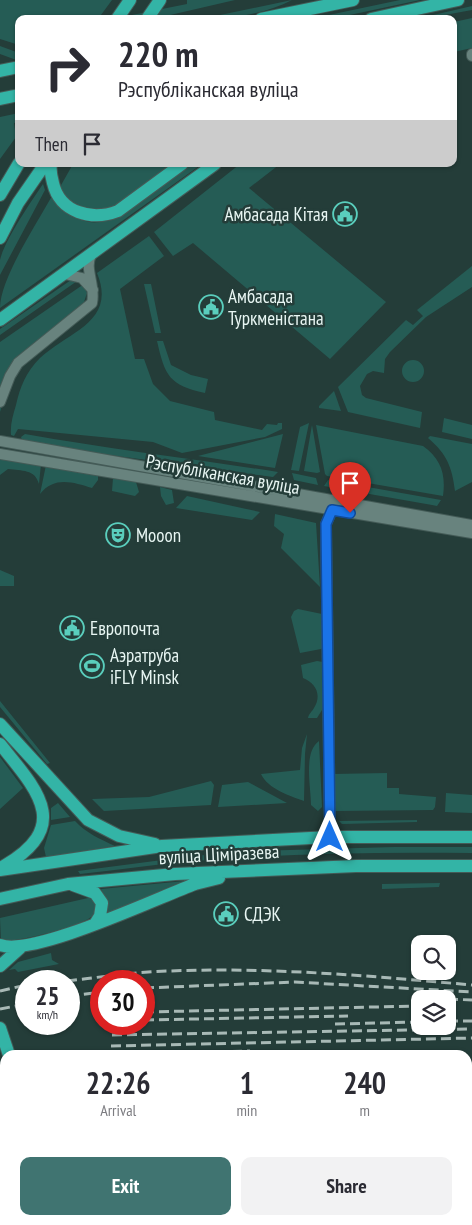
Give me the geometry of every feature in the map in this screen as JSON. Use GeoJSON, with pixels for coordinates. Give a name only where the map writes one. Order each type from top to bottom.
{"type":"FeatureCollection","features":[{"type":"Feature","properties":{"kind":"main road"},"geometry":{"type":"LineString","coordinates":[[120,15],[130,0]]}},
{"type":"Feature","properties":{"kind":"main road"},"geometry":{"type":"LineString","coordinates":[[150,15],[160,0]]}},
{"type":"Feature","properties":{"kind":"main road"},"geometry":{"type":"LineString","coordinates":[[273,15],[304,5],[353,0]]}},
{"type":"Feature","properties":{"kind":"main road"},"geometry":{"type":"LineString","coordinates":[[389,15],[458,0]]}},
{"type":"Feature","properties":{"kind":"main road"},"geometry":{"type":"LineString","coordinates":[[419,15],[431,6]]}},
{"type":"Feature","properties":{"kind":"main road"},"geometry":{"type":"LineString","coordinates":[[0,60],[15,66]]}},
{"type":"Feature","properties":{"kind":"main road"},"geometry":{"type":"LineString","coordinates":[[0,71],[15,68]]}},
{"type":"Feature","properties":{"kind":"main road"},"geometry":{"type":"LineString","coordinates":[[0,99],[15,96]]}},
{"type":"Feature","properties":{"kind":"main road"},"geometry":{"type":"LineString","coordinates":[[0,195],[17,167]]}},
{"type":"Feature","properties":{"kind":"main road"},"geometry":{"type":"LineString","coordinates":[[0,238],[18,203],[43,167]]}},
{"type":"Feature","properties":{"kind":"main road"},"geometry":{"type":"LineString","coordinates":[[51,167],[54,186],[65,205],[84,215],[105,216],[118,211],[178,167]]}},
{"type":"Feature","properties":{"kind":"main road"},"geometry":{"type":"LineString","coordinates":[[0,320],[211,167]]}},
{"type":"Feature","properties":{"kind":"main road"},"geometry":{"type":"LineString","coordinates":[[0,724],[77,810],[105,830],[162,846]]}},
{"type":"Feature","properties":{"kind":"main road"},"geometry":{"type":"LineString","coordinates":[[0,744],[34,786],[40,802],[42,816],[39,834],[34,844],[24,855],[0,869]]}},
{"type":"Feature","properties":{"kind":"main road","name":"вуліца Ціміразева"},"geometry":{"type":"LineString","coordinates":[[0,869],[51,864],[162,846],[330,837],[472,837]]}},
{"type":"Feature","properties":{"kind":"main road","name":"вуліца Ціміразева"},"geometry":{"type":"LineString","coordinates":[[0,899],[68,884],[246,871],[356,866],[472,866]]}},
{"type":"Feature","properties":{"kind":"main road"},"geometry":{"type":"LineString","coordinates":[[0,946],[20,948],[95,924],[195,884],[246,871]]}},
{"type":"Feature","properties":{"kind":"main road"},"geometry":{"type":"LineString","coordinates":[[68,884],[86,888],[98,897],[102,909],[95,924]]}},
{"type":"Feature","properties":{"kind":"main road"},"geometry":{"type":"LineString","coordinates":[[0,966],[20,948]]}},
{"type":"Feature","properties":{"kind":"main road"},"geometry":{"type":"LineString","coordinates":[[0,1028],[7,1050]]}},
{"type":"Feature","properties":{"kind":"street"},"geometry":{"type":"LineString","coordinates":[[0,402],[10,376],[18,363],[92,303],[94,290],[88,262],[92,255]]}},
{"type":"Feature","properties":{"kind":"street"},"geometry":{"type":"LineString","coordinates":[[65,274],[82,278],[94,290]]}},
{"type":"Feature","properties":{"kind":"street","name":"Рэспубліканская вуліца"},"geometry":{"type":"LineString","coordinates":[[0,441],[103,466],[332,510],[472,533]]}},
{"type":"Feature","properties":{"kind":"street","name":"Рэспубліканская вуліца"},"geometry":{"type":"LineString","coordinates":[[0,454],[103,466]]}},
{"type":"Feature","properties":{"kind":"street"},"geometry":{"type":"LineString","coordinates":[[103,466],[472,525]]}},
{"type":"Feature","properties":{"kind":"street"},"geometry":{"type":"LineString","coordinates":[[330,837],[326,524],[332,510]]}},
{"type":"Feature","properties":{"kind":"shaded area"},"geometry":{"type":"Polygon","coordinates":[[[0,0],[112,0],[101,15],[15,15],[15,44],[0,39],[0,0]]]}},
{"type":"Feature","properties":{"kind":"shaded area"},"geometry":{"type":"Polygon","coordinates":[[[187,0],[235,0],[170,15],[132,15],[187,4],[187,0]]]}},
{"type":"Feature","properties":{"kind":"shaded area"},"geometry":{"type":"Polygon","coordinates":[[[292,0],[271,9],[248,15],[220,15],[292,0]]]}},
{"type":"Feature","properties":{"kind":"shaded area"},"geometry":{"type":"Polygon","coordinates":[[[400,0],[420,0],[350,15],[329,15],[400,0]]]}},
{"type":"Feature","properties":{"kind":"shaded area"},"geometry":{"type":"Polygon","coordinates":[[[472,6],[472,10],[433,15],[472,6]]]}},
{"type":"Feature","properties":{"kind":"shaded area"},"geometry":{"type":"Polygon","coordinates":[[[472,18],[472,48],[457,51],[457,21],[472,18]]]}},
{"type":"Feature","properties":{"kind":"shaded area"},"geometry":{"type":"Polygon","coordinates":[[[0,46],[15,52],[15,60],[0,54],[0,46]]]}},
{"type":"Feature","properties":{"kind":"shaded area"},"geometry":{"type":"Polygon","coordinates":[[[15,114],[15,138],[0,159],[0,117],[15,114]]]}},
{"type":"Feature","properties":{"kind":"shaded area"},"geometry":{"type":"Polygon","coordinates":[[[71,167],[170,167],[123,203],[109,209],[84,208],[77,205],[64,194],[60,187],[71,167]]]}},
{"type":"Feature","properties":{"kind":"shaded area"},"geometry":{"type":"Polygon","coordinates":[[[188,167],[198,167],[0,308],[6,282],[12,267],[52,196],[64,208],[85,221],[106,221],[129,209],[188,167]]]}},
{"type":"Feature","properties":{"kind":"shaded area"},"geometry":{"type":"Polygon","coordinates":[[[236,167],[276,167],[249,188],[386,302],[330,359],[193,243],[173,256],[154,232],[236,167]]]}},
{"type":"Feature","properties":{"kind":"shaded area"},"geometry":{"type":"Polygon","coordinates":[[[43,184],[45,190],[0,275],[0,260],[7,242],[43,184]]]}},
{"type":"Feature","properties":{"kind":"shaded area"},"geometry":{"type":"Polygon","coordinates":[[[149,236],[164,256],[120,289],[135,359],[144,359],[153,384],[170,401],[214,412],[215,420],[262,430],[267,424],[277,425],[282,423],[282,429],[265,437],[182,453],[153,442],[18,429],[14,436],[11,435],[12,420],[19,392],[31,369],[40,358],[87,324],[101,303],[101,290],[97,273],[149,236]]]}},
{"type":"Feature","properties":{"kind":"shaded area"},"geometry":{"type":"Polygon","coordinates":[[[472,266],[472,287],[426,317],[390,352],[385,359],[384,373],[373,371],[367,374],[360,386],[362,395],[366,398],[422,412],[420,428],[348,412],[338,387],[406,320],[413,325],[423,316],[417,310],[472,266]]]}},
{"type":"Feature","properties":{"kind":"shaded area"},"geometry":{"type":"Polygon","coordinates":[[[80,279],[0,335],[0,329],[71,280],[80,279]]]}},
{"type":"Feature","properties":{"kind":"shaded area"},"geometry":{"type":"Polygon","coordinates":[[[84,284],[87,293],[83,305],[11,376],[0,412],[0,342],[84,284]]]}},
{"type":"Feature","properties":{"kind":"shaded area"},"geometry":{"type":"Polygon","coordinates":[[[144,284],[151,284],[161,333],[155,333],[144,284]]]}},
{"type":"Feature","properties":{"kind":"shaded area"},"geometry":{"type":"Polygon","coordinates":[[[157,341],[163,341],[171,365],[191,375],[208,379],[205,393],[183,386],[170,377],[163,363],[157,341]]]}},
{"type":"Feature","properties":{"kind":"shaded area"},"geometry":{"type":"Polygon","coordinates":[[[409,360],[417,360],[424,367],[424,375],[417,382],[409,382],[402,375],[402,367],[409,360]]]}},
{"type":"Feature","properties":{"kind":"shaded area"},"geometry":{"type":"Polygon","coordinates":[[[334,391],[341,411],[319,408],[319,406],[334,391]]]}},
{"type":"Feature","properties":{"kind":"shaded area"},"geometry":{"type":"Polygon","coordinates":[[[444,418],[472,425],[472,439],[442,432],[444,418]]]}},
{"type":"Feature","properties":{"kind":"shaded area"},"geometry":{"type":"Polygon","coordinates":[[[309,423],[299,471],[291,470],[300,427],[309,423]]]}},
{"type":"Feature","properties":{"kind":"shaded area"},"geometry":{"type":"Polygon","coordinates":[[[312,425],[320,472],[317,473],[304,471],[312,425]]]}},
{"type":"Feature","properties":{"kind":"shaded area"},"geometry":{"type":"Polygon","coordinates":[[[316,425],[423,446],[434,456],[441,468],[444,481],[443,496],[327,476],[325,474],[316,425]]]}},
{"type":"Feature","properties":{"kind":"shaded area"},"geometry":{"type":"Polygon","coordinates":[[[25,434],[278,472],[273,477],[95,453],[22,440],[21,437],[25,434]]]}},
{"type":"Feature","properties":{"kind":"shaded area"},"geometry":{"type":"Polygon","coordinates":[[[283,434],[275,468],[198,456],[283,434]]]}},
{"type":"Feature","properties":{"kind":"shaded area"},"geometry":{"type":"Polygon","coordinates":[[[430,436],[472,444],[472,482],[455,491],[448,462],[440,450],[428,438],[430,436]]]}},
{"type":"Feature","properties":{"kind":"shaded area"},"geometry":{"type":"Polygon","coordinates":[[[0,458],[41,464],[39,484],[31,473],[27,472],[8,469],[0,475],[0,458]]]}},
{"type":"Feature","properties":{"kind":"shaded area"},"geometry":{"type":"Polygon","coordinates":[[[46,465],[98,474],[98,480],[92,488],[78,484],[58,483],[45,488],[40,494],[46,465]]]}},
{"type":"Feature","properties":{"kind":"shaded area"},"geometry":{"type":"Polygon","coordinates":[[[292,473],[316,478],[318,485],[294,480],[292,473]]]}},
{"type":"Feature","properties":{"kind":"shaded area"},"geometry":{"type":"Polygon","coordinates":[[[113,478],[136,482],[139,492],[135,496],[112,491],[113,478]]]}},
{"type":"Feature","properties":{"kind":"shaded area"},"geometry":{"type":"Polygon","coordinates":[[[328,480],[441,500],[437,506],[324,486],[328,480]]]}},
{"type":"Feature","properties":{"kind":"shaded area"},"geometry":{"type":"Polygon","coordinates":[[[160,487],[172,490],[174,503],[166,505],[161,496],[160,487]]]}},
{"type":"Feature","properties":{"kind":"shaded area"},"geometry":{"type":"Polygon","coordinates":[[[187,496],[260,512],[252,520],[176,508],[187,496]]]}},
{"type":"Feature","properties":{"kind":"shaded area"},"geometry":{"type":"Polygon","coordinates":[[[275,514],[316,523],[320,587],[281,548],[284,534],[274,526],[275,514]]]}},
{"type":"Feature","properties":{"kind":"shaded area"},"geometry":{"type":"Polygon","coordinates":[[[0,570],[14,576],[14,586],[0,586],[0,570]]]}},
{"type":"Feature","properties":{"kind":"shaded area"},"geometry":{"type":"Polygon","coordinates":[[[298,609],[322,614],[324,646],[321,649],[300,653],[291,617],[294,611],[298,609]]]}},
{"type":"Feature","properties":{"kind":"shaded area"},"geometry":{"type":"Polygon","coordinates":[[[317,661],[323,662],[324,666],[322,710],[317,718],[308,718],[316,703],[317,694],[314,686],[303,678],[301,665],[317,661]]]}},
{"type":"Feature","properties":{"kind":"shaded area"},"geometry":{"type":"Polygon","coordinates":[[[0,701],[50,763],[47,764],[0,707],[0,701]]]}},
{"type":"Feature","properties":{"kind":"shaded area"},"geometry":{"type":"Polygon","coordinates":[[[307,734],[304,801],[274,788],[261,774],[300,770],[302,748],[307,734]]]}},
{"type":"Feature","properties":{"kind":"shaded area"},"geometry":{"type":"Polygon","coordinates":[[[319,741],[322,807],[318,811],[311,805],[309,761],[314,746],[319,741]]]}},
{"type":"Feature","properties":{"kind":"shaded area"},"geometry":{"type":"Polygon","coordinates":[[[0,757],[23,788],[0,809],[0,757]]]}},
{"type":"Feature","properties":{"kind":"shaded area"},"geometry":{"type":"Polygon","coordinates":[[[387,773],[387,788],[399,788],[399,794],[436,797],[433,810],[334,811],[333,774],[387,773]]]}},
{"type":"Feature","properties":{"kind":"shaded area"},"geometry":{"type":"Polygon","coordinates":[[[211,781],[214,785],[211,805],[104,811],[92,799],[149,797],[211,781]]]}},
{"type":"Feature","properties":{"kind":"shaded area"},"geometry":{"type":"Polygon","coordinates":[[[248,782],[287,803],[218,807],[222,785],[248,782]]]}},
{"type":"Feature","properties":{"kind":"shaded area"},"geometry":{"type":"Polygon","coordinates":[[[446,793],[472,795],[472,813],[445,812],[446,793]]]}},
{"type":"Feature","properties":{"kind":"shaded area"},"geometry":{"type":"Polygon","coordinates":[[[58,803],[70,817],[51,820],[51,808],[58,803]]]}},
{"type":"Feature","properties":{"kind":"shaded area"},"geometry":{"type":"Polygon","coordinates":[[[417,820],[417,822],[342,824],[339,821],[417,820]]]}},
{"type":"Feature","properties":{"kind":"shaded area"},"geometry":{"type":"Polygon","coordinates":[[[75,821],[89,832],[115,846],[46,857],[44,848],[51,825],[75,821]]]}},
{"type":"Feature","properties":{"kind":"shaded area"},"geometry":{"type":"Polygon","coordinates":[[[472,847],[472,853],[264,856],[180,862],[80,874],[78,871],[193,856],[255,851],[472,847]]]}},
{"type":"Feature","properties":{"kind":"shaded area"},"geometry":{"type":"Polygon","coordinates":[[[185,881],[108,914],[106,901],[101,889],[185,881]]]}},
{"type":"Feature","properties":{"kind":"shaded area"},"geometry":{"type":"Polygon","coordinates":[[[440,883],[439,887],[382,889],[382,884],[440,883]]]}},
{"type":"Feature","properties":{"kind":"shaded area"},"geometry":{"type":"Polygon","coordinates":[[[92,898],[97,904],[95,914],[88,919],[51,932],[1,942],[0,918],[92,898]]]}},
{"type":"Feature","properties":{"kind":"shaded area"},"geometry":{"type":"Polygon","coordinates":[[[51,953],[52,960],[59,964],[28,970],[9,970],[18,962],[51,953]]]}},
{"type":"Feature","properties":{"kind":"railway"},"geometry":{"type":"LineString","coordinates":[[80,979],[156,972],[245,970],[359,976],[472,985]]}},
{"type":"Feature","properties":{"kind":"railway"},"geometry":{"type":"LineString","coordinates":[[155,988],[295,982],[472,992]]}},
{"type":"Feature","properties":{"kind":"railway"},"geometry":{"type":"LineString","coordinates":[[0,991],[15,988]]}},
{"type":"Feature","properties":{"kind":"railway"},"geometry":{"type":"LineString","coordinates":[[80,995],[90,993]]}},
{"type":"Feature","properties":{"kind":"railway"},"geometry":{"type":"LineString","coordinates":[[456,999],[472,1000]]}},
{"type":"Feature","properties":{"kind":"railway"},"geometry":{"type":"LineString","coordinates":[[0,1009],[15,1006]]}},
{"type":"Feature","properties":{"kind":"railway"},"geometry":{"type":"LineString","coordinates":[[155,1012],[411,1006]]}},
{"type":"Feature","properties":{"kind":"railway"},"geometry":{"type":"LineString","coordinates":[[155,1020],[348,1016]]}},
{"type":"Feature","properties":{"kind":"railway"},"geometry":{"type":"LineString","coordinates":[[456,1021],[472,1021]]}},
{"type":"Feature","properties":{"kind":"railway"},"geometry":{"type":"LineString","coordinates":[[335,1024],[411,1022]]}},
{"type":"Feature","properties":{"kind":"railway"},"geometry":{"type":"LineString","coordinates":[[155,1034],[472,1029]]}},
{"type":"Feature","properties":{"kind":"railway"},"geometry":{"type":"LineString","coordinates":[[111,1046],[472,1038]]}},
{"type":"Feature","properties":{"kind":"place","name":"Амбасада Кітая"},"geometry":{"type":"Point","coordinates":[345,214]}},
{"type":"Feature","properties":{"kind":"place","name":"Амбасада Туркменістана"},"geometry":{"type":"Point","coordinates":[211,307]}},
{"type":"Feature","properties":{"kind":"place","name":"Mooon"},"geometry":{"type":"Point","coordinates":[118,535]}},
{"type":"Feature","properties":{"kind":"place","name":"Европочта"},"geometry":{"type":"Point","coordinates":[72,628]}},
{"type":"Feature","properties":{"kind":"place","name":"Аэратруба iFLY Minsk"},"geometry":{"type":"Point","coordinates":[92,666]}},
{"type":"Feature","properties":{"kind":"place","name":"СДЭК"},"geometry":{"type":"Point","coordinates":[226,914]}},
{"type":"Feature","properties":{"kind":"route"},"geometry":{"type":"LineString","coordinates":[[330,837],[326,524],[332,510],[350,513]]}}]}
